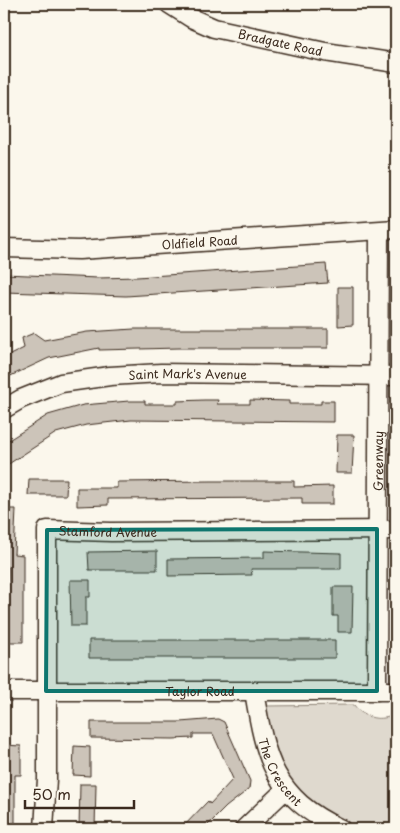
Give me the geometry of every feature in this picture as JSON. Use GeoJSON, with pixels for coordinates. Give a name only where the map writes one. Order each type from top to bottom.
{"type":"FeatureCollection","features":[{"type":"Feature","properties":{"kind":"street","name":"Bradgate Road"},"geometry":{"type":"LineString","coordinates":[[169,4],[191,18],[214,28],[325,52],[396,63]]}},
{"type":"Feature","properties":{"kind":"street","name":"Oldfield Road"},"geometry":{"type":"LineString","coordinates":[[4,248],[79,250],[396,229]]}},
{"type":"Feature","properties":{"kind":"street","name":"Greenway"},"geometry":{"type":"LineString","coordinates":[[378,692],[379,231]]}},
{"type":"Feature","properties":{"kind":"street","name":"Saint Mark's Avenue"},"geometry":{"type":"LineString","coordinates":[[4,409],[21,399],[61,383],[110,376],[161,373],[396,376]]}},
{"type":"Feature","properties":{"kind":"street"},"geometry":{"type":"LineString","coordinates":[[377,529],[396,530]]}},
{"type":"Feature","properties":{"kind":"street","name":"Stamford Avenue"},"geometry":{"type":"LineString","coordinates":[[44,829],[47,779],[47,530],[111,532],[377,529]]}},
{"type":"Feature","properties":{"kind":"street","name":"Taylor Road"},"geometry":{"type":"LineString","coordinates":[[4,691],[396,691]]}},
{"type":"Feature","properties":{"kind":"street","name":"The Crescent"},"geometry":{"type":"LineString","coordinates":[[254,691],[272,769],[285,790],[306,809],[341,829]]}},
{"type":"Feature","properties":{"kind":"street"},"geometry":{"type":"LineString","coordinates":[[244,829],[285,790]]}},
{"type":"Feature","properties":{"kind":"highlighted area"},"geometry":{"type":"Polygon","coordinates":[[[377,529],[377,691],[46,691],[47,530],[377,529]]]}},
{"type":"Feature","properties":{"kind":"shaded area"},"geometry":{"type":"Polygon","coordinates":[[[354,705],[358,710],[373,718],[385,718],[396,714],[396,829],[346,829],[326,820],[274,769],[265,706],[354,705]]]}},
{"type":"Feature","properties":{"kind":"building"},"geometry":{"type":"Polygon","coordinates":[[[326,264],[328,283],[126,296],[4,292],[4,274],[98,278],[137,277],[326,264]]]}},
{"type":"Feature","properties":{"kind":"building"},"geometry":{"type":"Polygon","coordinates":[[[338,287],[353,287],[353,325],[338,326],[338,287]]]}},
{"type":"Feature","properties":{"kind":"building"},"geometry":{"type":"Polygon","coordinates":[[[134,329],[328,329],[328,348],[99,350],[99,348],[49,358],[4,379],[4,358],[24,348],[22,338],[34,333],[44,340],[87,332],[134,329]]]}},
{"type":"Feature","properties":{"kind":"building"},"geometry":{"type":"Polygon","coordinates":[[[218,400],[217,404],[250,404],[250,400],[289,401],[289,404],[321,404],[321,401],[334,401],[334,422],[131,420],[86,425],[56,433],[4,467],[4,443],[48,415],[83,405],[129,401],[145,401],[145,404],[177,404],[177,401],[218,400]]]}},
{"type":"Feature","properties":{"kind":"building"},"geometry":{"type":"Polygon","coordinates":[[[337,435],[354,435],[352,473],[336,473],[337,435]]]}},
{"type":"Feature","properties":{"kind":"building"},"geometry":{"type":"Polygon","coordinates":[[[29,479],[67,479],[66,495],[28,495],[29,479]]]}},
{"type":"Feature","properties":{"kind":"building"},"geometry":{"type":"Polygon","coordinates":[[[294,481],[294,487],[333,486],[333,504],[302,504],[302,498],[108,499],[108,505],[77,506],[77,488],[117,488],[117,482],[294,481]]]}},
{"type":"Feature","properties":{"kind":"building"},"geometry":{"type":"Polygon","coordinates":[[[4,509],[16,509],[14,554],[23,555],[23,642],[7,642],[8,567],[4,567],[4,509]]]}},
{"type":"Feature","properties":{"kind":"building"},"geometry":{"type":"Polygon","coordinates":[[[157,551],[157,570],[89,570],[88,552],[157,551]]]}},
{"type":"Feature","properties":{"kind":"building"},"geometry":{"type":"Polygon","coordinates":[[[264,551],[341,553],[341,569],[251,569],[252,575],[168,576],[168,559],[264,558],[264,551]]]}},
{"type":"Feature","properties":{"kind":"building"},"geometry":{"type":"Polygon","coordinates":[[[70,580],[90,580],[90,597],[86,597],[86,626],[71,626],[70,580]]]}},
{"type":"Feature","properties":{"kind":"building"},"geometry":{"type":"Polygon","coordinates":[[[333,587],[353,587],[352,632],[338,632],[338,616],[333,616],[333,587]]]}},
{"type":"Feature","properties":{"kind":"building"},"geometry":{"type":"Polygon","coordinates":[[[89,640],[335,640],[335,658],[89,658],[89,640]]]}},
{"type":"Feature","properties":{"kind":"building"},"geometry":{"type":"Polygon","coordinates":[[[218,719],[224,722],[250,781],[249,789],[226,807],[204,829],[181,829],[208,801],[210,804],[233,779],[213,734],[193,734],[193,738],[173,739],[91,738],[91,722],[180,722],[218,719]]]}},
{"type":"Feature","properties":{"kind":"building"},"geometry":{"type":"Polygon","coordinates":[[[5,745],[21,746],[21,775],[15,775],[15,829],[4,829],[5,745]]]}},
{"type":"Feature","properties":{"kind":"building"},"geometry":{"type":"Polygon","coordinates":[[[74,746],[90,747],[90,776],[73,775],[74,746]]]}},
{"type":"Feature","properties":{"kind":"building"},"geometry":{"type":"Polygon","coordinates":[[[80,784],[96,784],[95,829],[79,829],[80,784]]]}}]}
